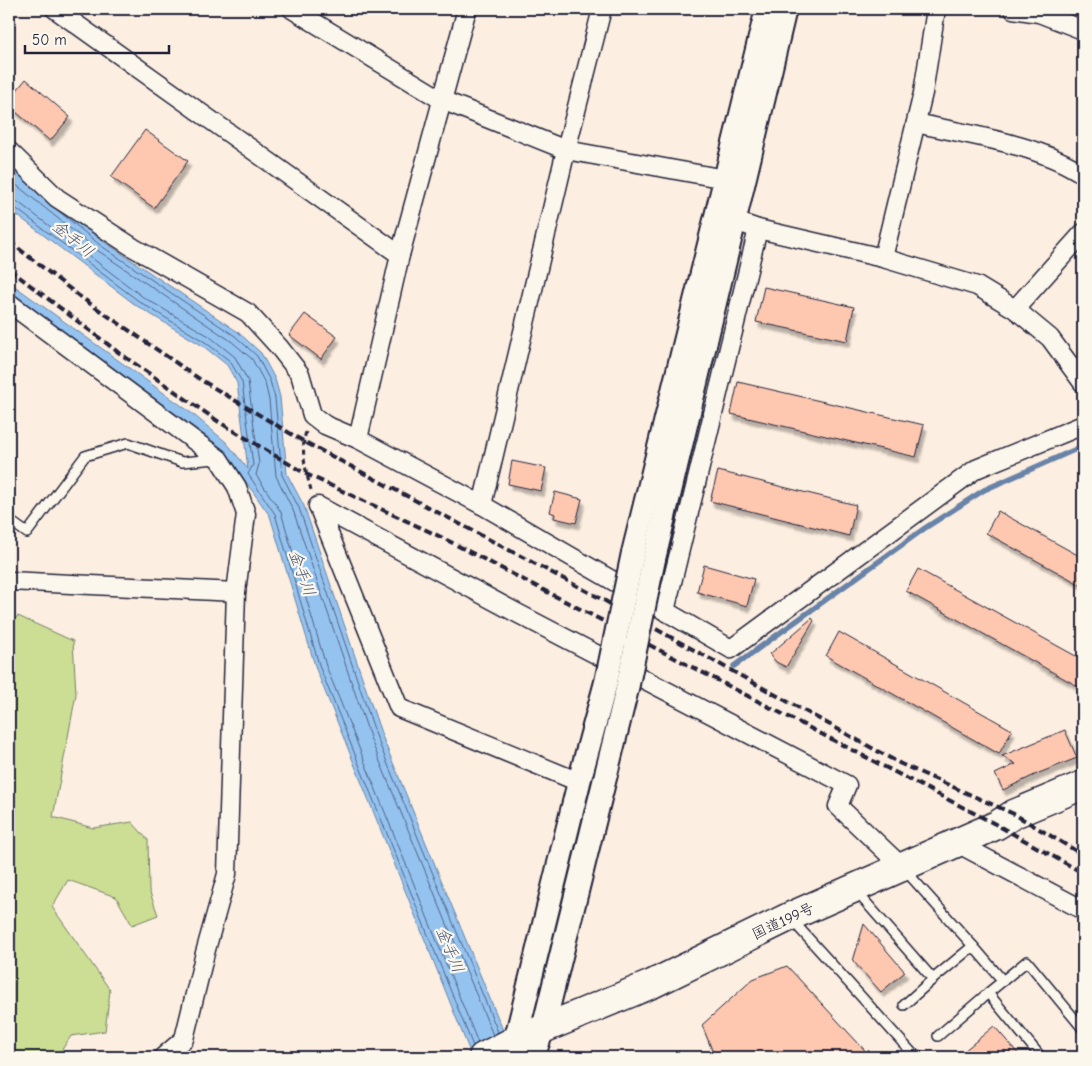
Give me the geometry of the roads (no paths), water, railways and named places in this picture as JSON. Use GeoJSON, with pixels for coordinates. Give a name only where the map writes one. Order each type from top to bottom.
{"type":"FeatureCollection","features":[{"type":"Feature","properties":{"kind":"highway","name":"国道199号"},"geometry":{"type":"LineString","coordinates":[[482,1057],[520,1052],[543,1030],[652,984],[854,888],[997,825],[1014,814],[1083,785]]}},
{"type":"Feature","properties":{"kind":"street"},"geometry":{"type":"LineString","coordinates":[[55,9],[400,255]]}},
{"type":"Feature","properties":{"kind":"street"},"geometry":{"type":"LineString","coordinates":[[292,9],[442,100],[566,150],[734,181]]}},
{"type":"Feature","properties":{"kind":"street"},"geometry":{"type":"LineString","coordinates":[[358,440],[400,255],[467,9]]}},
{"type":"Feature","properties":{"kind":"street"},"geometry":{"type":"LineString","coordinates":[[482,505],[566,150],[602,9]]}},
{"type":"Feature","properties":{"kind":"street"},"geometry":{"type":"LineString","coordinates":[[543,1030],[643,556],[734,181],[767,9]]}},
{"type":"Feature","properties":{"kind":"street"},"geometry":{"type":"LineString","coordinates":[[643,556],[736,221],[734,181],[785,9]]}},
{"type":"Feature","properties":{"kind":"street"},"geometry":{"type":"LineString","coordinates":[[883,258],[923,93],[936,9]]}},
{"type":"Feature","properties":{"kind":"street"},"geometry":{"type":"LineString","coordinates":[[1013,9],[1039,12],[1083,30]]}},
{"type":"Feature","properties":{"kind":"street"},"geometry":{"type":"LineString","coordinates":[[916,123],[1029,149],[1075,168],[1083,174]]}},
{"type":"Feature","properties":{"kind":"street"},"geometry":{"type":"LineString","coordinates":[[9,151],[57,198],[134,248],[248,313],[280,347],[300,374],[312,415],[325,425],[358,440],[482,505],[731,649],[976,469],[1083,425]]}},
{"type":"Feature","properties":{"kind":"street"},"geometry":{"type":"LineString","coordinates":[[736,221],[758,229],[883,258],[977,286],[1015,309],[1050,338],[1083,382]]}},
{"type":"Feature","properties":{"kind":"street"},"geometry":{"type":"LineString","coordinates":[[666,611],[758,229]]}},
{"type":"Feature","properties":{"kind":"street"},"geometry":{"type":"LineString","coordinates":[[1015,309],[1083,233]]}},
{"type":"Feature","properties":{"kind":"street"},"geometry":{"type":"LineString","coordinates":[[9,303],[218,459],[237,487],[246,514],[236,592],[227,874],[184,1039],[163,1057]]}},
{"type":"Feature","properties":{"kind":"street"},"geometry":{"type":"LineString","coordinates":[[579,782],[399,708],[318,506],[515,612],[847,785],[838,806],[902,867]]}},
{"type":"Feature","properties":{"kind":"street"},"geometry":{"type":"LineString","coordinates":[[9,581],[236,592]]}},
{"type":"Feature","properties":{"kind":"street"},"geometry":{"type":"LineString","coordinates":[[520,1052],[579,782],[616,686]]}},
{"type":"Feature","properties":{"kind":"street"},"geometry":{"type":"LineString","coordinates":[[957,842],[1083,910]]}},
{"type":"Feature","properties":{"kind":"lane"},"geometry":{"type":"LineString","coordinates":[[9,520],[27,533],[85,456],[128,443],[182,462],[218,459]]}},
{"type":"Feature","properties":{"kind":"lane"},"geometry":{"type":"LineString","coordinates":[[902,867],[1003,981]]}},
{"type":"Feature","properties":{"kind":"lane"},"geometry":{"type":"LineString","coordinates":[[854,888],[933,979]]}},
{"type":"Feature","properties":{"kind":"lane"},"geometry":{"type":"LineString","coordinates":[[789,918],[913,1054],[923,1057]]}},
{"type":"Feature","properties":{"kind":"lane"},"geometry":{"type":"LineString","coordinates":[[904,1005],[973,946]]}},
{"type":"Feature","properties":{"kind":"lane"},"geometry":{"type":"LineString","coordinates":[[938,1036],[1027,961],[1083,1028]]}},
{"type":"Feature","properties":{"kind":"lane"},"geometry":{"type":"LineString","coordinates":[[988,993],[1041,1057]]}},
{"type":"Feature","properties":{"kind":"water","name":"金手川"},"geometry":{"type":"Polygon","coordinates":[[[9,165],[103,241],[238,332],[261,353],[275,379],[280,397],[287,474],[304,506],[382,736],[514,1057],[472,1057],[316,669],[270,516],[222,448],[9,291],[9,282],[189,411],[226,442],[248,469],[237,383],[227,365],[203,346],[137,306],[9,209],[9,165]]]}},
{"type":"Feature","properties":{"kind":"waterway"},"geometry":{"type":"LineString","coordinates":[[734,666],[925,528],[984,490],[1083,446]]}},
{"type":"Feature","properties":{"kind":"railway"},"geometry":{"type":"LineString","coordinates":[[9,241],[79,296],[201,380],[303,441],[596,596],[901,764],[1014,814],[1083,855]]}},
{"type":"Feature","properties":{"kind":"railway"},"geometry":{"type":"LineString","coordinates":[[9,269],[118,352],[219,422],[306,474],[441,537],[997,825],[1083,873]]}}]}
